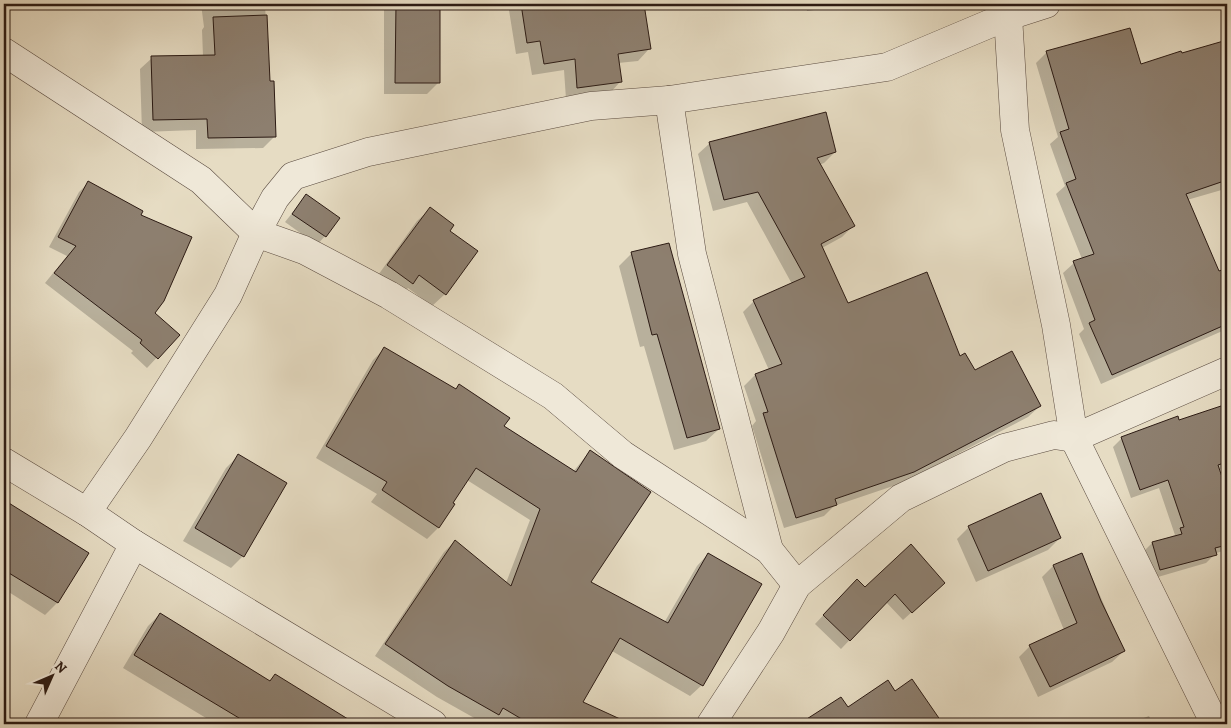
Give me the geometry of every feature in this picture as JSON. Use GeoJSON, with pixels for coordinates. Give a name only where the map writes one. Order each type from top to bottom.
{"type":"FeatureCollection","features":[{"type":"Feature","properties":{"kind":"street"},"geometry":{"type":"LineString","coordinates":[[87,512],[138,438],[228,295],[256,232],[274,198],[294,176],[368,152],[591,106],[669,100],[888,67],[1005,10],[1046,4]]}},
{"type":"Feature","properties":{"kind":"street"},"geometry":{"type":"LineString","coordinates":[[1005,10],[1015,130],[1056,325],[1074,438],[1215,724]]}},
{"type":"Feature","properties":{"kind":"street"},"geometry":{"type":"LineString","coordinates":[[4,52],[201,180],[256,232],[304,250],[398,300],[553,396],[623,455],[769,550],[797,585]]}},
{"type":"Feature","properties":{"kind":"street"},"geometry":{"type":"LineString","coordinates":[[669,100],[692,254],[769,550]]}},
{"type":"Feature","properties":{"kind":"street"},"geometry":{"type":"LineString","coordinates":[[712,724],[772,632],[797,585],[901,498],[1004,448],[1054,436],[1074,438],[1227,371]]}},
{"type":"Feature","properties":{"kind":"street"},"geometry":{"type":"LineString","coordinates":[[4,462],[87,512],[134,544],[433,724]]}},
{"type":"Feature","properties":{"kind":"street"},"geometry":{"type":"LineString","coordinates":[[39,724],[134,544]]}},
{"type":"Feature","properties":{"kind":"building"},"geometry":{"type":"Polygon","coordinates":[[[396,4],[440,4],[440,83],[395,83],[396,4]]]}},
{"type":"Feature","properties":{"kind":"building"},"geometry":{"type":"Polygon","coordinates":[[[521,4],[644,4],[651,49],[618,54],[622,82],[577,88],[575,59],[544,64],[540,41],[527,43],[521,4]]]}},
{"type":"Feature","properties":{"kind":"building"},"geometry":{"type":"Polygon","coordinates":[[[267,15],[270,81],[274,81],[276,137],[208,138],[207,119],[153,120],[151,56],[215,55],[213,17],[267,15]]]}},
{"type":"Feature","properties":{"kind":"building"},"geometry":{"type":"Polygon","coordinates":[[[1130,28],[1141,64],[1181,51],[1182,53],[1227,40],[1227,180],[1186,194],[1219,271],[1227,268],[1227,324],[1112,375],[1089,323],[1095,320],[1073,261],[1094,254],[1066,183],[1076,179],[1060,132],[1069,129],[1046,51],[1130,28]]]}},
{"type":"Feature","properties":{"kind":"building"},"geometry":{"type":"Polygon","coordinates":[[[826,112],[836,152],[817,158],[855,226],[821,244],[848,303],[927,272],[960,356],[965,353],[975,370],[1012,351],[1041,406],[914,472],[835,499],[837,505],[796,518],[763,413],[768,412],[755,374],[782,364],[753,300],[805,277],[758,192],[724,200],[709,142],[826,112]]]}},
{"type":"Feature","properties":{"kind":"building"},"geometry":{"type":"Polygon","coordinates":[[[88,181],[143,211],[141,215],[192,237],[164,301],[155,313],[180,335],[158,359],[140,343],[142,340],[54,273],[76,246],[58,237],[88,181]]]}},
{"type":"Feature","properties":{"kind":"building"},"geometry":{"type":"Polygon","coordinates":[[[306,194],[340,218],[326,237],[292,214],[306,194]]]}},
{"type":"Feature","properties":{"kind":"building"},"geometry":{"type":"Polygon","coordinates":[[[430,207],[454,225],[450,231],[478,251],[446,295],[419,275],[413,284],[387,265],[430,207]]]}},
{"type":"Feature","properties":{"kind":"building"},"geometry":{"type":"Polygon","coordinates":[[[669,243],[720,429],[687,438],[657,334],[652,335],[631,252],[669,243]]]}},
{"type":"Feature","properties":{"kind":"building"},"geometry":{"type":"Polygon","coordinates":[[[384,347],[456,389],[459,384],[510,418],[504,426],[576,472],[590,450],[651,492],[591,582],[668,623],[708,553],[762,584],[703,686],[620,638],[583,702],[631,724],[530,724],[503,708],[499,715],[448,686],[385,644],[455,540],[511,586],[540,509],[476,468],[439,528],[382,490],[387,482],[326,446],[384,347]]]}},
{"type":"Feature","properties":{"kind":"building"},"geometry":{"type":"Polygon","coordinates":[[[1227,404],[1227,462],[1218,465],[1227,492],[1227,545],[1215,548],[1217,555],[1160,570],[1152,542],[1182,534],[1180,528],[1184,527],[1168,480],[1140,490],[1121,437],[1178,416],[1179,420],[1227,404]]]}},
{"type":"Feature","properties":{"kind":"building"},"geometry":{"type":"Polygon","coordinates":[[[238,454],[287,483],[244,557],[195,528],[238,454]]]}},
{"type":"Feature","properties":{"kind":"building"},"geometry":{"type":"Polygon","coordinates":[[[1041,493],[1061,538],[988,571],[968,526],[1041,493]]]}},
{"type":"Feature","properties":{"kind":"building"},"geometry":{"type":"Polygon","coordinates":[[[4,500],[89,553],[58,603],[4,570],[4,500]]]}},
{"type":"Feature","properties":{"kind":"building"},"geometry":{"type":"Polygon","coordinates":[[[911,544],[945,583],[912,613],[895,594],[850,641],[823,615],[857,579],[865,587],[911,544]]]}},
{"type":"Feature","properties":{"kind":"building"},"geometry":{"type":"Polygon","coordinates":[[[1082,553],[1101,601],[1125,651],[1050,687],[1029,645],[1077,623],[1053,565],[1082,553]]]}},
{"type":"Feature","properties":{"kind":"building"},"geometry":{"type":"Polygon","coordinates":[[[160,613],[270,681],[275,674],[356,724],[249,724],[134,655],[160,613]]]}},
{"type":"Feature","properties":{"kind":"building"},"geometry":{"type":"Polygon","coordinates":[[[912,679],[943,724],[799,724],[841,697],[848,707],[888,680],[895,691],[912,679]]]}}]}
